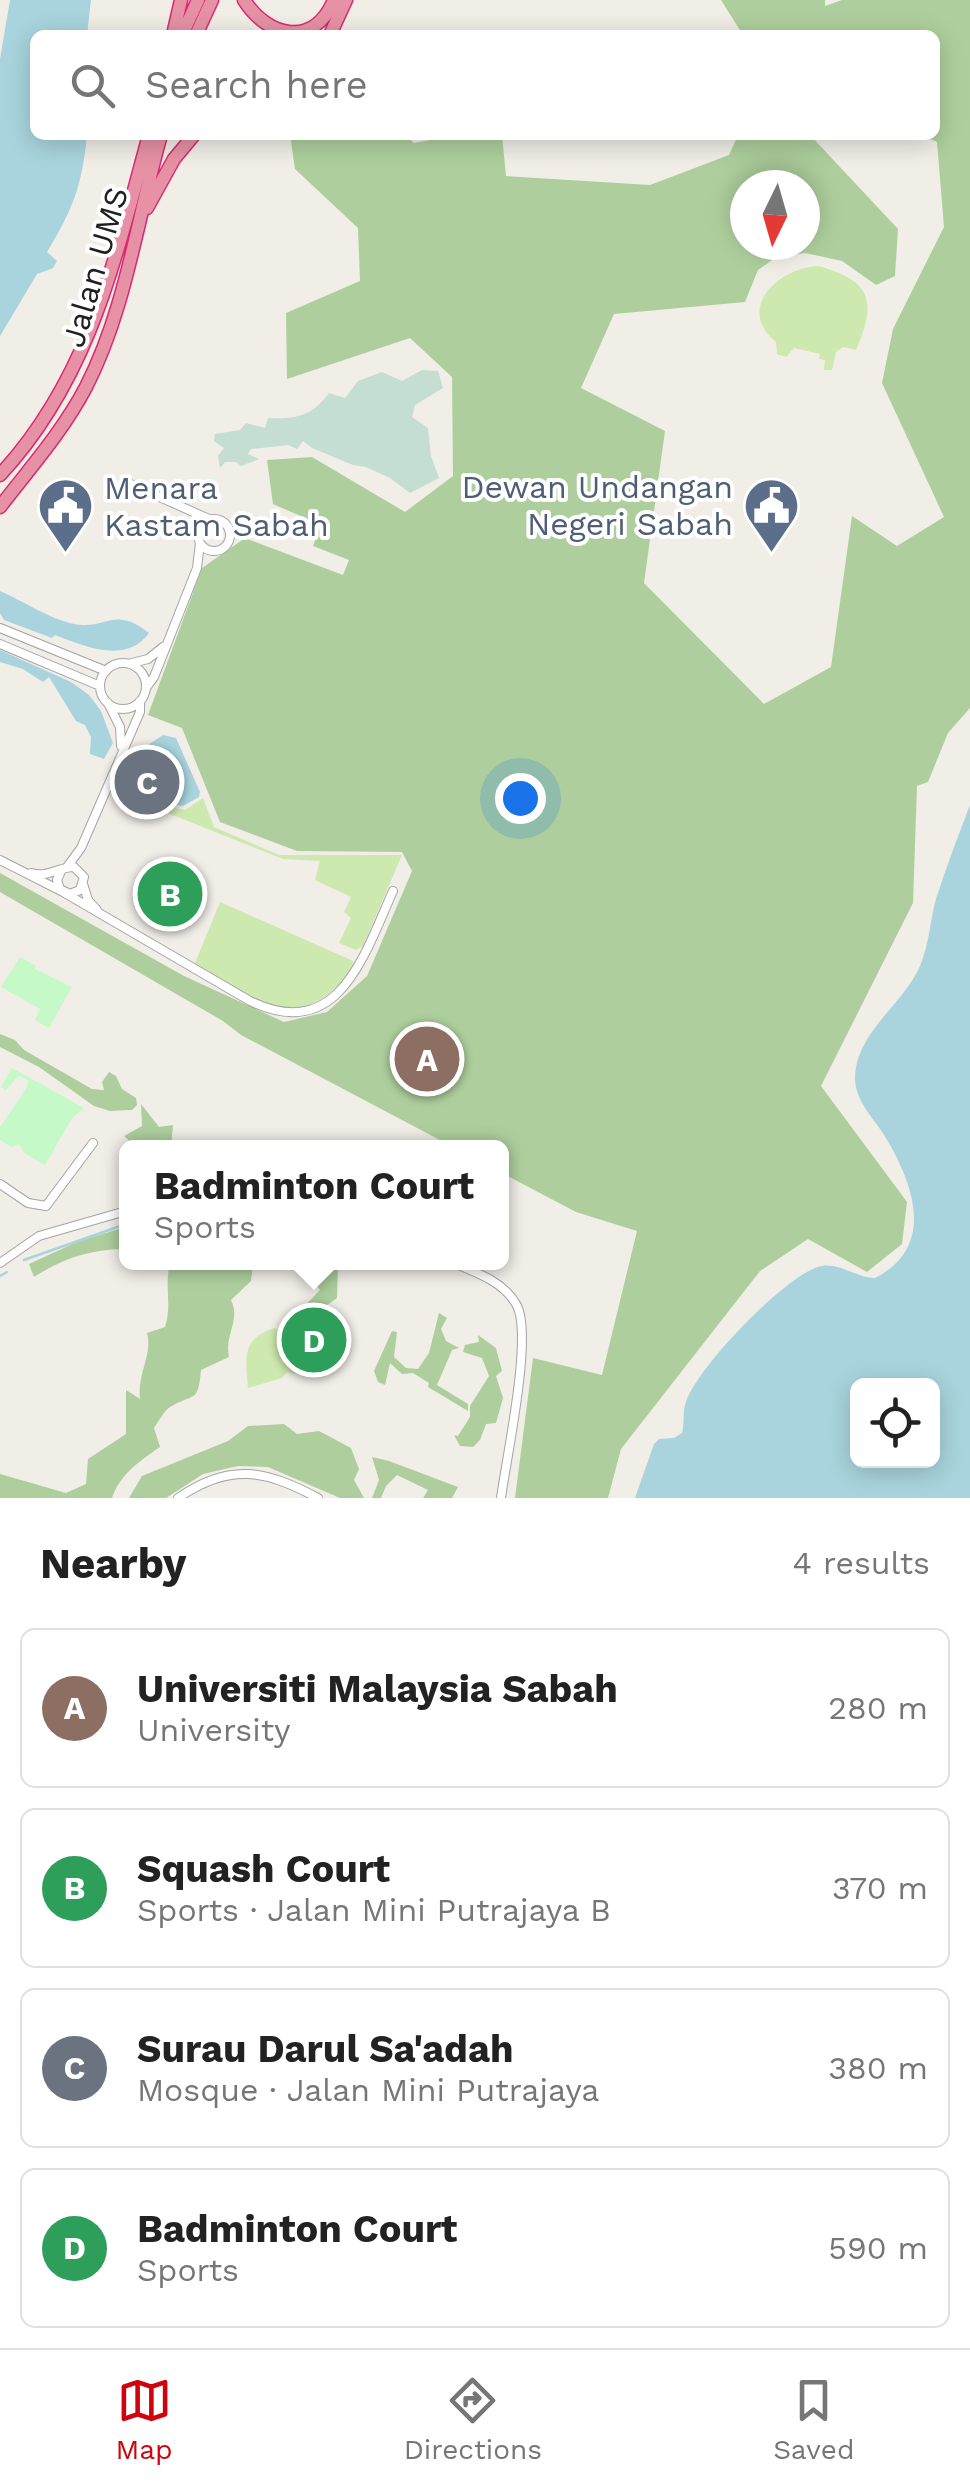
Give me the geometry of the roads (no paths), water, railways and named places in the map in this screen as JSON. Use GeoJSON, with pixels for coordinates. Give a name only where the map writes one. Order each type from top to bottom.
{"type":"FeatureCollection","features":[{"type":"Feature","properties":{"kind":"highway"},"geometry":{"type":"LineString","coordinates":[[174,30],[181,0]]}},
{"type":"Feature","properties":{"kind":"highway"},"geometry":{"type":"LineString","coordinates":[[184,30],[198,0]]}},
{"type":"Feature","properties":{"kind":"highway"},"geometry":{"type":"LineString","coordinates":[[198,30],[212,0]]}},
{"type":"Feature","properties":{"kind":"highway"},"geometry":{"type":"LineString","coordinates":[[244,0],[255,17],[273,28],[295,30]]}},
{"type":"Feature","properties":{"kind":"highway"},"geometry":{"type":"LineString","coordinates":[[308,30],[318,26],[334,0]]}},
{"type":"Feature","properties":{"kind":"highway"},"geometry":{"type":"LineString","coordinates":[[333,30],[346,0]]}},
{"type":"Feature","properties":{"kind":"highway","name":"Jalan UMS"},"geometry":{"type":"LineString","coordinates":[[0,474],[41,425],[85,347],[99,311],[147,140]]}},
{"type":"Feature","properties":{"kind":"highway","name":"Jalan UMS"},"geometry":{"type":"LineString","coordinates":[[0,507],[58,432],[88,384],[115,315],[160,140]]}},
{"type":"Feature","properties":{"kind":"highway"},"geometry":{"type":"LineString","coordinates":[[137,231],[161,180],[190,140]]}},
{"type":"Feature","properties":{"kind":"street"},"geometry":{"type":"LineString","coordinates":[[124,481],[209,520],[220,520],[229,529],[228,542],[198,568]]}},
{"type":"Feature","properties":{"kind":"street"},"geometry":{"type":"LineString","coordinates":[[63,892],[56,880],[81,848],[198,568],[199,529],[190,508]]}},
{"type":"Feature","properties":{"kind":"street"},"geometry":{"type":"LineString","coordinates":[[199,529],[209,520]]}},
{"type":"Feature","properties":{"kind":"street"},"geometry":{"type":"LineString","coordinates":[[200,542],[206,549],[215,550]]}},
{"type":"Feature","properties":{"kind":"street"},"geometry":{"type":"LineString","coordinates":[[0,628],[106,670]]}},
{"type":"Feature","properties":{"kind":"street"},"geometry":{"type":"LineString","coordinates":[[0,644],[100,686]]}},
{"type":"Feature","properties":{"kind":"street"},"geometry":{"type":"LineString","coordinates":[[118,760],[122,736],[100,686],[106,670],[148,659],[165,646]]}},
{"type":"Feature","properties":{"kind":"street"},"geometry":{"type":"LineString","coordinates":[[128,663],[140,670],[146,688]]}},
{"type":"Feature","properties":{"kind":"street"},"geometry":{"type":"LineString","coordinates":[[106,701],[123,708],[140,700]]}},
{"type":"Feature","properties":{"kind":"street"},"geometry":{"type":"LineString","coordinates":[[81,848],[88,900],[104,917]]}},
{"type":"Feature","properties":{"kind":"street"},"geometry":{"type":"LineString","coordinates":[[0,860],[264,1008],[300,1013],[338,994],[350,980],[393,892]]}},
{"type":"Feature","properties":{"kind":"street"},"geometry":{"type":"LineString","coordinates":[[22,871],[38,875],[78,868],[83,879],[77,892],[63,892]]}},
{"type":"Feature","properties":{"kind":"street"},"geometry":{"type":"LineString","coordinates":[[0,1184],[28,1203],[46,1206],[93,1143]]}},
{"type":"Feature","properties":{"kind":"street"},"geometry":{"type":"LineString","coordinates":[[0,1262],[39,1236],[119,1213]]}},
{"type":"Feature","properties":{"kind":"street"},"geometry":{"type":"LineString","coordinates":[[469,1270],[492,1280],[509,1294],[521,1314],[523,1352],[500,1498]]}},
{"type":"Feature","properties":{"kind":"street"},"geometry":{"type":"LineString","coordinates":[[178,1498],[210,1479],[240,1473],[266,1474],[318,1498]]}},
{"type":"Feature","properties":{"kind":"water"},"geometry":{"type":"Polygon","coordinates":[[[10,0],[91,0],[88,30],[30,30],[30,140],[86,140],[75,196],[47,252],[57,261],[53,268],[37,274],[0,336],[0,59],[10,0]]]}},
{"type":"Feature","properties":{"kind":"water"},"geometry":{"type":"Polygon","coordinates":[[[0,591],[65,622],[86,625],[119,619],[149,633],[140,643],[117,651],[91,648],[55,635],[52,638],[4,620],[0,613],[0,591]]]}},
{"type":"Feature","properties":{"kind":"water"},"geometry":{"type":"Polygon","coordinates":[[[0,650],[71,682],[89,695],[101,711],[113,743],[104,759],[90,754],[91,737],[85,725],[76,721],[49,677],[43,682],[23,669],[0,662],[0,650]]]}},
{"type":"Feature","properties":{"kind":"water"},"geometry":{"type":"Polygon","coordinates":[[[163,735],[176,738],[200,792],[199,797],[183,806],[162,802],[160,798],[172,770],[145,757],[133,772],[139,751],[163,735]]]}},
{"type":"Feature","properties":{"kind":"water"},"geometry":{"type":"Polygon","coordinates":[[[970,805],[970,1498],[635,1498],[654,1444],[682,1433],[685,1406],[693,1387],[725,1346],[767,1303],[807,1272],[822,1266],[875,1278],[894,1265],[906,1250],[913,1232],[911,1195],[896,1156],[862,1103],[855,1078],[863,1047],[920,966],[936,899],[970,805]]]}},
{"type":"Feature","properties":{"kind":"waterway"},"geometry":{"type":"LineString","coordinates":[[24,1260],[119,1226]]}},
{"type":"Feature","properties":{"kind":"waterway"},"geometry":{"type":"LineString","coordinates":[[0,1276],[7,1272]]}},
{"type":"Feature","properties":{"kind":"place","name":"Dewan Undangan Negeri Sabah"},"geometry":{"type":"Point","coordinates":[772,554]}},
{"type":"Feature","properties":{"kind":"place","name":"Menara Kastam Sabah"},"geometry":{"type":"Point","coordinates":[65,555]}},
{"type":"Feature","properties":{"kind":"place","name":"Surau Darul Sa'adah"},"geometry":{"type":"Point","coordinates":[147,782]}},
{"type":"Feature","properties":{"kind":"place","name":"Squash Court"},"geometry":{"type":"Point","coordinates":[170,894]}},
{"type":"Feature","properties":{"kind":"place","name":"Universiti Malaysia Sabah"},"geometry":{"type":"Point","coordinates":[427,1059]}},
{"type":"Feature","properties":{"kind":"place","name":"Badminton Court"},"geometry":{"type":"Point","coordinates":[314,1340]}}]}
